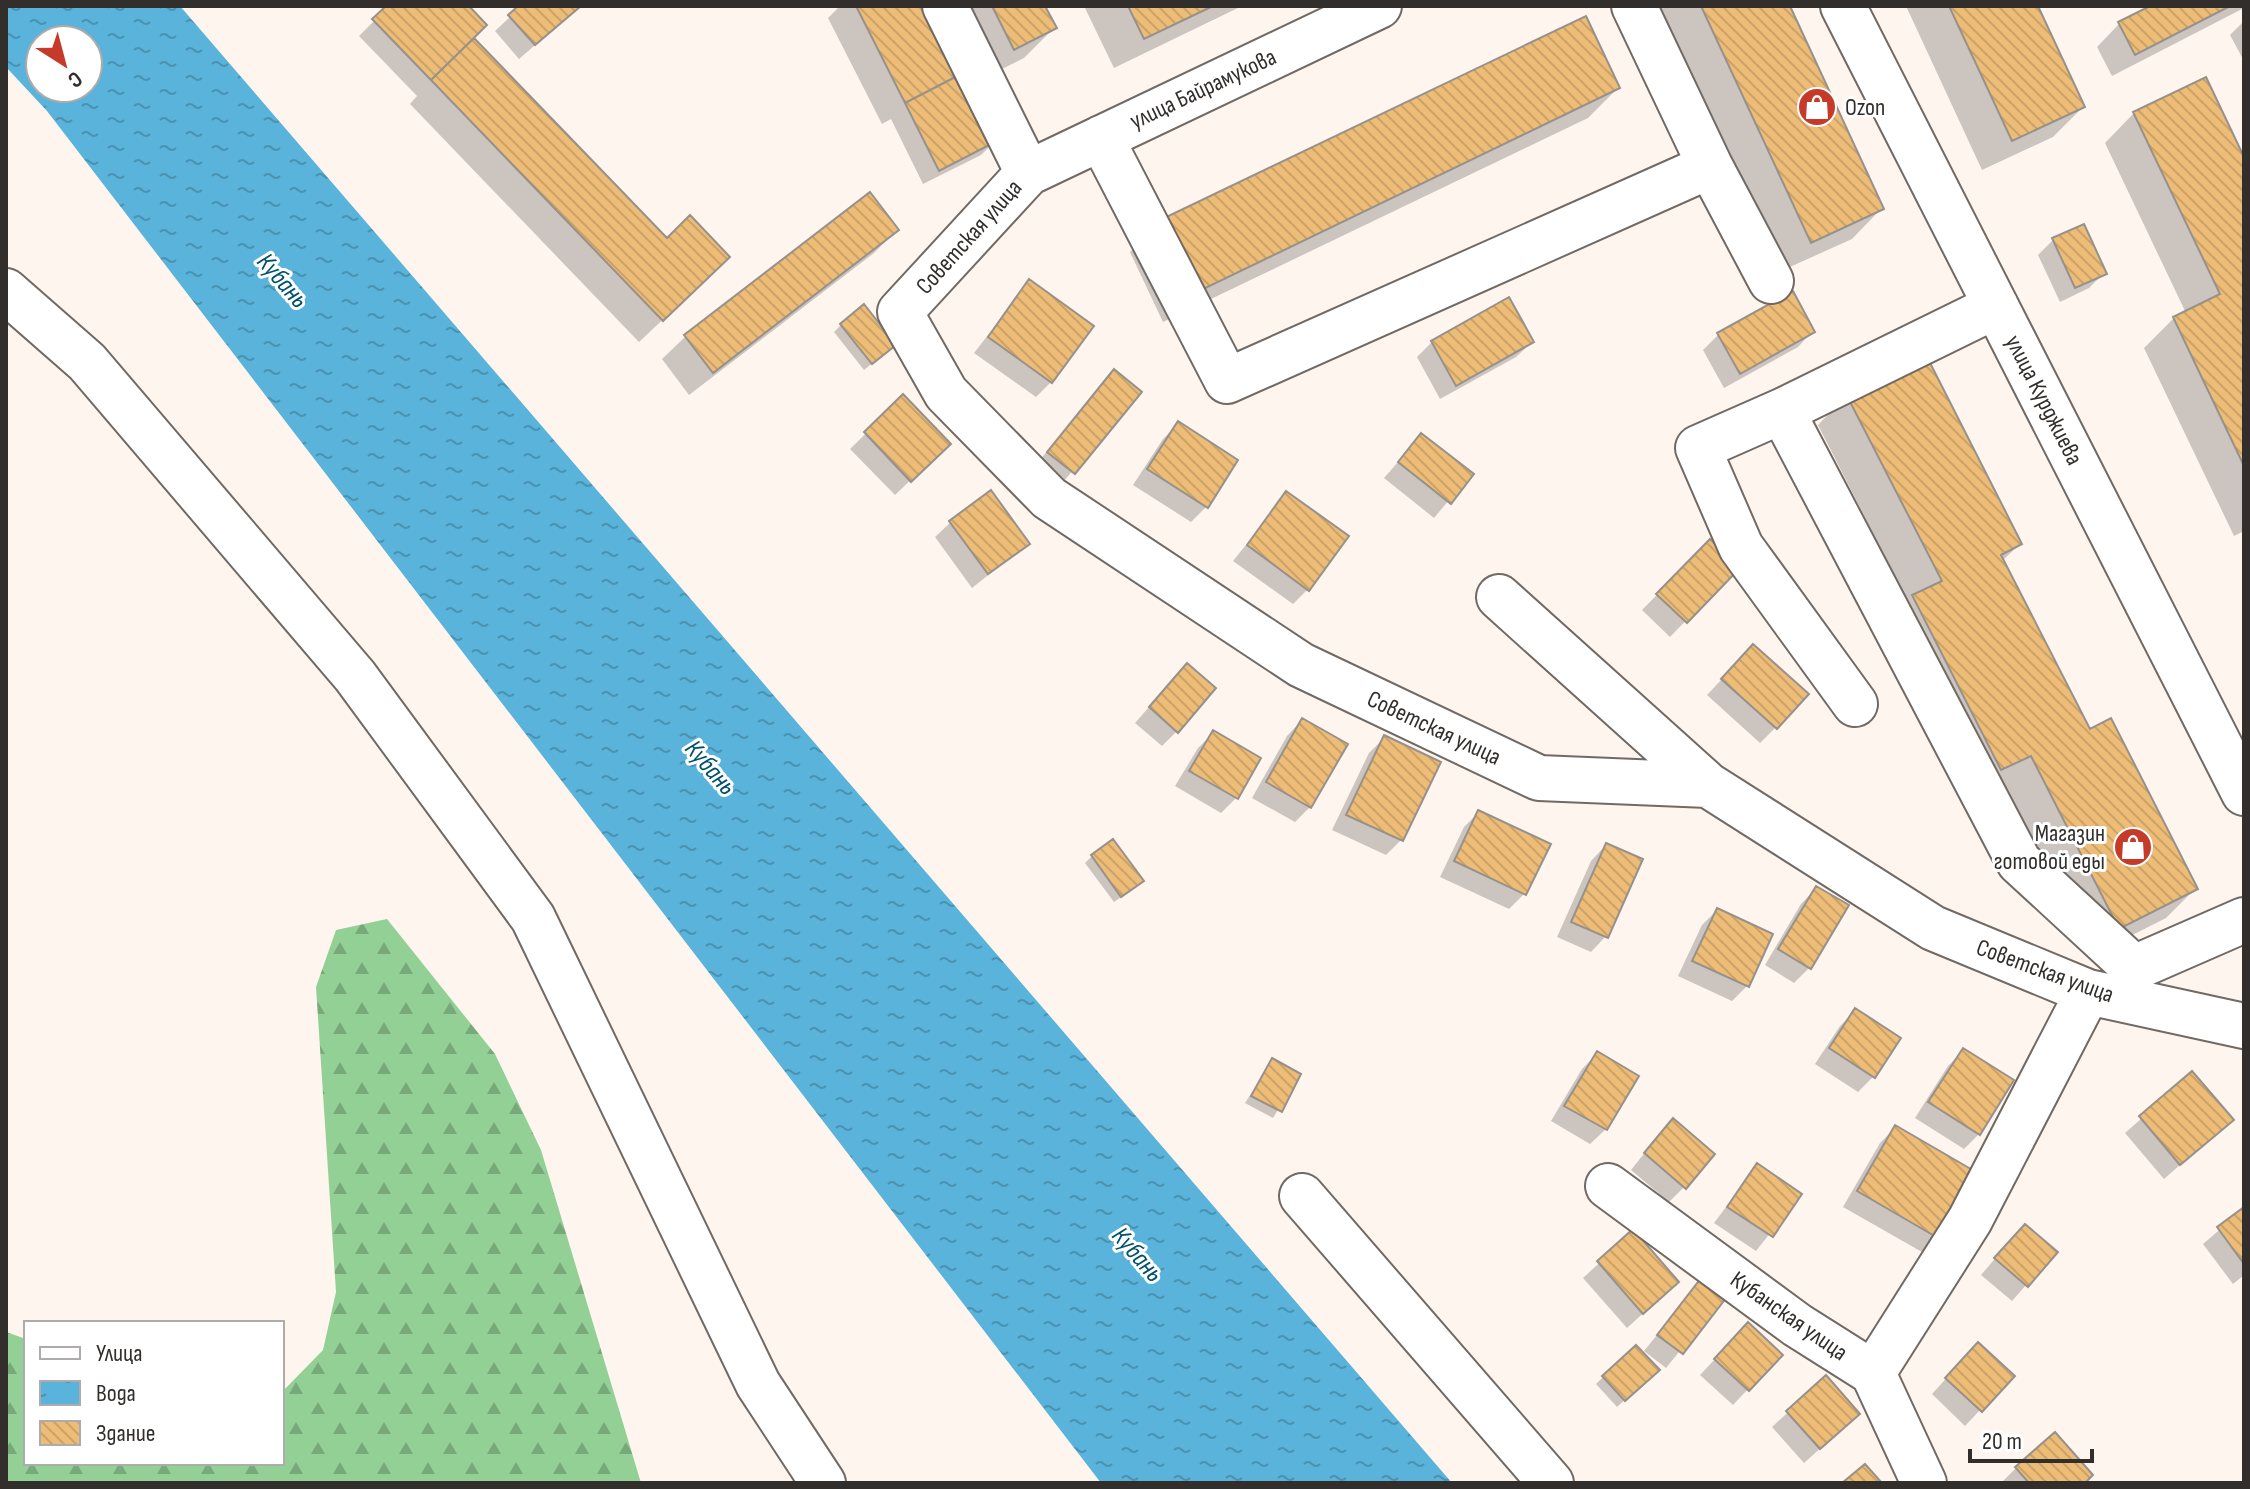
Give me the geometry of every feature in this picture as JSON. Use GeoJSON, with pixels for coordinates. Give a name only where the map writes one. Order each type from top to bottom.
{"type":"FeatureCollection","features":[{"type":"Feature","properties":{"kind":"street"},"geometry":{"type":"LineString","coordinates":[[945,6],[1028,173]]}},
{"type":"Feature","properties":{"kind":"street","name":"улица Байрамукова"},"geometry":{"type":"LineString","coordinates":[[1028,173],[1379,6]]}},
{"type":"Feature","properties":{"kind":"street"},"geometry":{"type":"LineString","coordinates":[[1634,6],[1710,166],[1771,281]]}},
{"type":"Feature","properties":{"kind":"street","name":"улица Курджиева"},"geometry":{"type":"LineString","coordinates":[[1843,6],[2244,793]]}},
{"type":"Feature","properties":{"kind":"street"},"geometry":{"type":"LineString","coordinates":[[1101,138],[1227,381],[1710,166]]}},
{"type":"Feature","properties":{"kind":"street","name":"Советская улица"},"geometry":{"type":"LineString","coordinates":[[1028,173],[900,312],[946,393],[1049,498],[1301,665],[1539,778],[1708,785],[1933,928],[2088,992],[2244,1026]]}},
{"type":"Feature","properties":{"kind":"street"},"geometry":{"type":"LineString","coordinates":[[6,291],[87,362],[355,676],[533,918],[758,1384],[823,1483]]}},
{"type":"Feature","properties":{"kind":"street"},"geometry":{"type":"LineString","coordinates":[[1855,704],[1741,547],[1698,448],[1782,411],[1996,306]]}},
{"type":"Feature","properties":{"kind":"street"},"geometry":{"type":"LineString","coordinates":[[1782,411],[2019,862],[2134,968],[2244,920]]}},
{"type":"Feature","properties":{"kind":"street"},"geometry":{"type":"LineString","coordinates":[[1499,597],[1708,785]]}},
{"type":"Feature","properties":{"kind":"street"},"geometry":{"type":"LineString","coordinates":[[1873,1373],[1970,1220],[2088,992]]}},
{"type":"Feature","properties":{"kind":"street","name":"Кубанская улица"},"geometry":{"type":"LineString","coordinates":[[1608,1186],[1797,1325],[1873,1373],[1924,1483]]}},
{"type":"Feature","properties":{"kind":"street"},"geometry":{"type":"LineString","coordinates":[[1302,1196],[1551,1483]]}},
{"type":"Feature","properties":{"kind":"green space"},"geometry":{"type":"Polygon","coordinates":[[[387,919],[495,1054],[541,1150],[641,1483],[6,1483],[6,1332],[24,1338],[24,1465],[284,1465],[284,1390],[323,1350],[336,1292],[316,987],[336,930],[387,919]]]}},
{"type":"Feature","properties":{"kind":"water","name":"Кубань"},"geometry":{"type":"Polygon","coordinates":[[[6,6],[180,6],[1452,1483],[1101,1483],[40,104],[104,104],[104,24],[24,24],[24,86],[6,67],[6,6]]]}},
{"type":"Feature","properties":{"kind":"building"},"geometry":{"type":"Polygon","coordinates":[[[386,6],[469,6],[487,25],[431,80],[372,19],[386,6]]]}},
{"type":"Feature","properties":{"kind":"building"},"geometry":{"type":"Polygon","coordinates":[[[518,6],[581,6],[535,45],[508,15],[518,6]]]}},
{"type":"Feature","properties":{"kind":"building"},"geometry":{"type":"Polygon","coordinates":[[[856,6],[931,6],[965,72],[905,103],[856,6]]]}},
{"type":"Feature","properties":{"kind":"building"},"geometry":{"type":"Polygon","coordinates":[[[992,6],[1045,6],[1057,28],[1014,50],[992,6]]]}},
{"type":"Feature","properties":{"kind":"building"},"geometry":{"type":"Polygon","coordinates":[[[1128,6],[1213,6],[1144,39],[1128,6]]]}},
{"type":"Feature","properties":{"kind":"building"},"geometry":{"type":"Polygon","coordinates":[[[1701,6],[1790,6],[1884,209],[1811,243],[1701,6]]]}},
{"type":"Feature","properties":{"kind":"building"},"geometry":{"type":"Polygon","coordinates":[[[1949,6],[2038,6],[2085,107],[2012,141],[1949,6]]]}},
{"type":"Feature","properties":{"kind":"building"},"geometry":{"type":"Polygon","coordinates":[[[2150,6],[2230,6],[2135,55],[2118,22],[2150,6]]]}},
{"type":"Feature","properties":{"kind":"building"},"geometry":{"type":"Polygon","coordinates":[[[1586,16],[1620,88],[1193,294],[1158,221],[1586,16]]]}},
{"type":"Feature","properties":{"kind":"building"},"geometry":{"type":"Polygon","coordinates":[[[474,38],[667,238],[690,215],[730,257],[663,321],[431,80],[474,38]]]}},
{"type":"Feature","properties":{"kind":"building"},"geometry":{"type":"Polygon","coordinates":[[[965,72],[999,140],[939,171],[905,103],[965,72]]]}},
{"type":"Feature","properties":{"kind":"building"},"geometry":{"type":"Polygon","coordinates":[[[2206,77],[2244,157],[2244,466],[2173,317],[2220,294],[2133,112],[2206,77]]]}},
{"type":"Feature","properties":{"kind":"building"},"geometry":{"type":"Polygon","coordinates":[[[870,192],[899,230],[713,373],[684,335],[870,192]]]}},
{"type":"Feature","properties":{"kind":"building"},"geometry":{"type":"Polygon","coordinates":[[[2084,224],[2107,274],[2075,288],[2052,238],[2084,224]]]}},
{"type":"Feature","properties":{"kind":"building"},"geometry":{"type":"Polygon","coordinates":[[[1029,279],[1094,326],[1052,383],[988,337],[1029,279]]]}},
{"type":"Feature","properties":{"kind":"building"},"geometry":{"type":"Polygon","coordinates":[[[1793,291],[1815,332],[1740,374],[1717,333],[1793,291]]]}},
{"type":"Feature","properties":{"kind":"building"},"geometry":{"type":"Polygon","coordinates":[[[1509,297],[1534,342],[1456,386],[1431,341],[1509,297]]]}},
{"type":"Feature","properties":{"kind":"building"},"geometry":{"type":"Polygon","coordinates":[[[864,304],[896,345],[872,364],[840,324],[864,304]]]}},
{"type":"Feature","properties":{"kind":"building"},"geometry":{"type":"Polygon","coordinates":[[[1925,353],[2022,544],[2001,555],[2090,729],[2111,718],[2198,889],[2119,929],[2031,756],[2001,770],[1912,595],[1942,581],[1846,394],[1925,353]]]}},
{"type":"Feature","properties":{"kind":"building"},"geometry":{"type":"Polygon","coordinates":[[[1114,369],[1142,392],[1075,474],[1047,452],[1114,369]]]}},
{"type":"Feature","properties":{"kind":"building"},"geometry":{"type":"Polygon","coordinates":[[[903,394],[951,444],[911,482],[864,432],[903,394]]]}},
{"type":"Feature","properties":{"kind":"building"},"geometry":{"type":"Polygon","coordinates":[[[1178,421],[1238,460],[1208,508],[1147,469],[1178,421]]]}},
{"type":"Feature","properties":{"kind":"building"},"geometry":{"type":"Polygon","coordinates":[[[1421,433],[1474,474],[1451,504],[1398,462],[1421,433]]]}},
{"type":"Feature","properties":{"kind":"building"},"geometry":{"type":"Polygon","coordinates":[[[991,490],[1030,544],[988,574],[949,521],[991,490]]]}},
{"type":"Feature","properties":{"kind":"building"},"geometry":{"type":"Polygon","coordinates":[[[1286,491],[1349,536],[1309,591],[1247,545],[1286,491]]]}},
{"type":"Feature","properties":{"kind":"building"},"geometry":{"type":"Polygon","coordinates":[[[1710,539],[1740,568],[1687,623],[1656,594],[1710,539]]]}},
{"type":"Feature","properties":{"kind":"building"},"geometry":{"type":"Polygon","coordinates":[[[1753,644],[1809,694],[1777,729],[1721,679],[1753,644]]]}},
{"type":"Feature","properties":{"kind":"building"},"geometry":{"type":"Polygon","coordinates":[[[1187,663],[1216,688],[1178,733],[1149,707],[1187,663]]]}},
{"type":"Feature","properties":{"kind":"building"},"geometry":{"type":"Polygon","coordinates":[[[1302,718],[1348,744],[1311,808],[1266,782],[1302,718]]]}},
{"type":"Feature","properties":{"kind":"building"},"geometry":{"type":"Polygon","coordinates":[[[1213,730],[1261,758],[1238,799],[1189,771],[1213,730]]]}},
{"type":"Feature","properties":{"kind":"building"},"geometry":{"type":"Polygon","coordinates":[[[1384,735],[1441,762],[1403,841],[1346,815],[1384,735]]]}},
{"type":"Feature","properties":{"kind":"building"},"geometry":{"type":"Polygon","coordinates":[[[1478,810],[1551,844],[1526,895],[1454,861],[1478,810]]]}},
{"type":"Feature","properties":{"kind":"building"},"geometry":{"type":"Polygon","coordinates":[[[1113,839],[1144,881],[1121,897],[1091,855],[1113,839]]]}},
{"type":"Feature","properties":{"kind":"building"},"geometry":{"type":"Polygon","coordinates":[[[1606,843],[1643,859],[1608,938],[1571,922],[1606,843]]]}},
{"type":"Feature","properties":{"kind":"building"},"geometry":{"type":"Polygon","coordinates":[[[1816,886],[1849,905],[1811,969],[1778,949],[1816,886]]]}},
{"type":"Feature","properties":{"kind":"building"},"geometry":{"type":"Polygon","coordinates":[[[1717,908],[1773,934],[1749,987],[1692,961],[1717,908]]]}},
{"type":"Feature","properties":{"kind":"building"},"geometry":{"type":"Polygon","coordinates":[[[1855,1008],[1901,1038],[1875,1078],[1829,1048],[1855,1008]]]}},
{"type":"Feature","properties":{"kind":"building"},"geometry":{"type":"Polygon","coordinates":[[[1963,1048],[2014,1080],[1980,1135],[1928,1102],[1963,1048]]]}},
{"type":"Feature","properties":{"kind":"building"},"geometry":{"type":"Polygon","coordinates":[[[1597,1051],[1639,1076],[1607,1130],[1564,1106],[1597,1051]]]}},
{"type":"Feature","properties":{"kind":"building"},"geometry":{"type":"Polygon","coordinates":[[[1272,1058],[1301,1074],[1282,1112],[1251,1096],[1272,1058]]]}},
{"type":"Feature","properties":{"kind":"building"},"geometry":{"type":"Polygon","coordinates":[[[2192,1071],[2234,1120],[2180,1165],[2139,1116],[2192,1071]]]}},
{"type":"Feature","properties":{"kind":"building"},"geometry":{"type":"Polygon","coordinates":[[[1673,1118],[1715,1154],[1686,1189],[1644,1153],[1673,1118]]]}},
{"type":"Feature","properties":{"kind":"building"},"geometry":{"type":"Polygon","coordinates":[[[1895,1125],[1976,1172],[1938,1238],[1857,1191],[1895,1125]]]}},
{"type":"Feature","properties":{"kind":"building"},"geometry":{"type":"Polygon","coordinates":[[[1757,1163],[1802,1194],[1773,1237],[1727,1207],[1757,1163]]]}},
{"type":"Feature","properties":{"kind":"building"},"geometry":{"type":"Polygon","coordinates":[[[2244,1207],[2244,1264],[2217,1227],[2244,1207]]]}},
{"type":"Feature","properties":{"kind":"building"},"geometry":{"type":"Polygon","coordinates":[[[2025,1224],[2058,1252],[2028,1287],[1994,1258],[2025,1224]]]}},
{"type":"Feature","properties":{"kind":"building"},"geometry":{"type":"Polygon","coordinates":[[[1633,1229],[1679,1282],[1643,1314],[1597,1261],[1633,1229]]]}},
{"type":"Feature","properties":{"kind":"building"},"geometry":{"type":"Polygon","coordinates":[[[1708,1269],[1733,1289],[1683,1354],[1657,1335],[1708,1269]]]}},
{"type":"Feature","properties":{"kind":"building"},"geometry":{"type":"Polygon","coordinates":[[[1748,1322],[1783,1355],[1749,1391],[1714,1359],[1748,1322]]]}},
{"type":"Feature","properties":{"kind":"building"},"geometry":{"type":"Polygon","coordinates":[[[1978,1342],[2015,1376],[1982,1412],[1945,1378],[1978,1342]]]}},
{"type":"Feature","properties":{"kind":"building"},"geometry":{"type":"Polygon","coordinates":[[[1636,1345],[1660,1370],[1625,1401],[1602,1376],[1636,1345]]]}},
{"type":"Feature","properties":{"kind":"building"},"geometry":{"type":"Polygon","coordinates":[[[1826,1375],[1860,1414],[1820,1449],[1786,1411],[1826,1375]]]}},
{"type":"Feature","properties":{"kind":"building"},"geometry":{"type":"Polygon","coordinates":[[[2055,1432],[2093,1475],[2085,1483],[2029,1483],[2015,1467],[2055,1432]]]}},
{"type":"Feature","properties":{"kind":"building"},"geometry":{"type":"Polygon","coordinates":[[[1865,1464],[1882,1483],[1842,1483],[1865,1464]]]}},
{"type":"Feature","properties":{"kind":"place","name":"Ozon"},"geometry":{"type":"Point","coordinates":[1817,107]}},
{"type":"Feature","properties":{"kind":"place","name":"Магазин готовой еды"},"geometry":{"type":"Point","coordinates":[2133,847]}}]}
